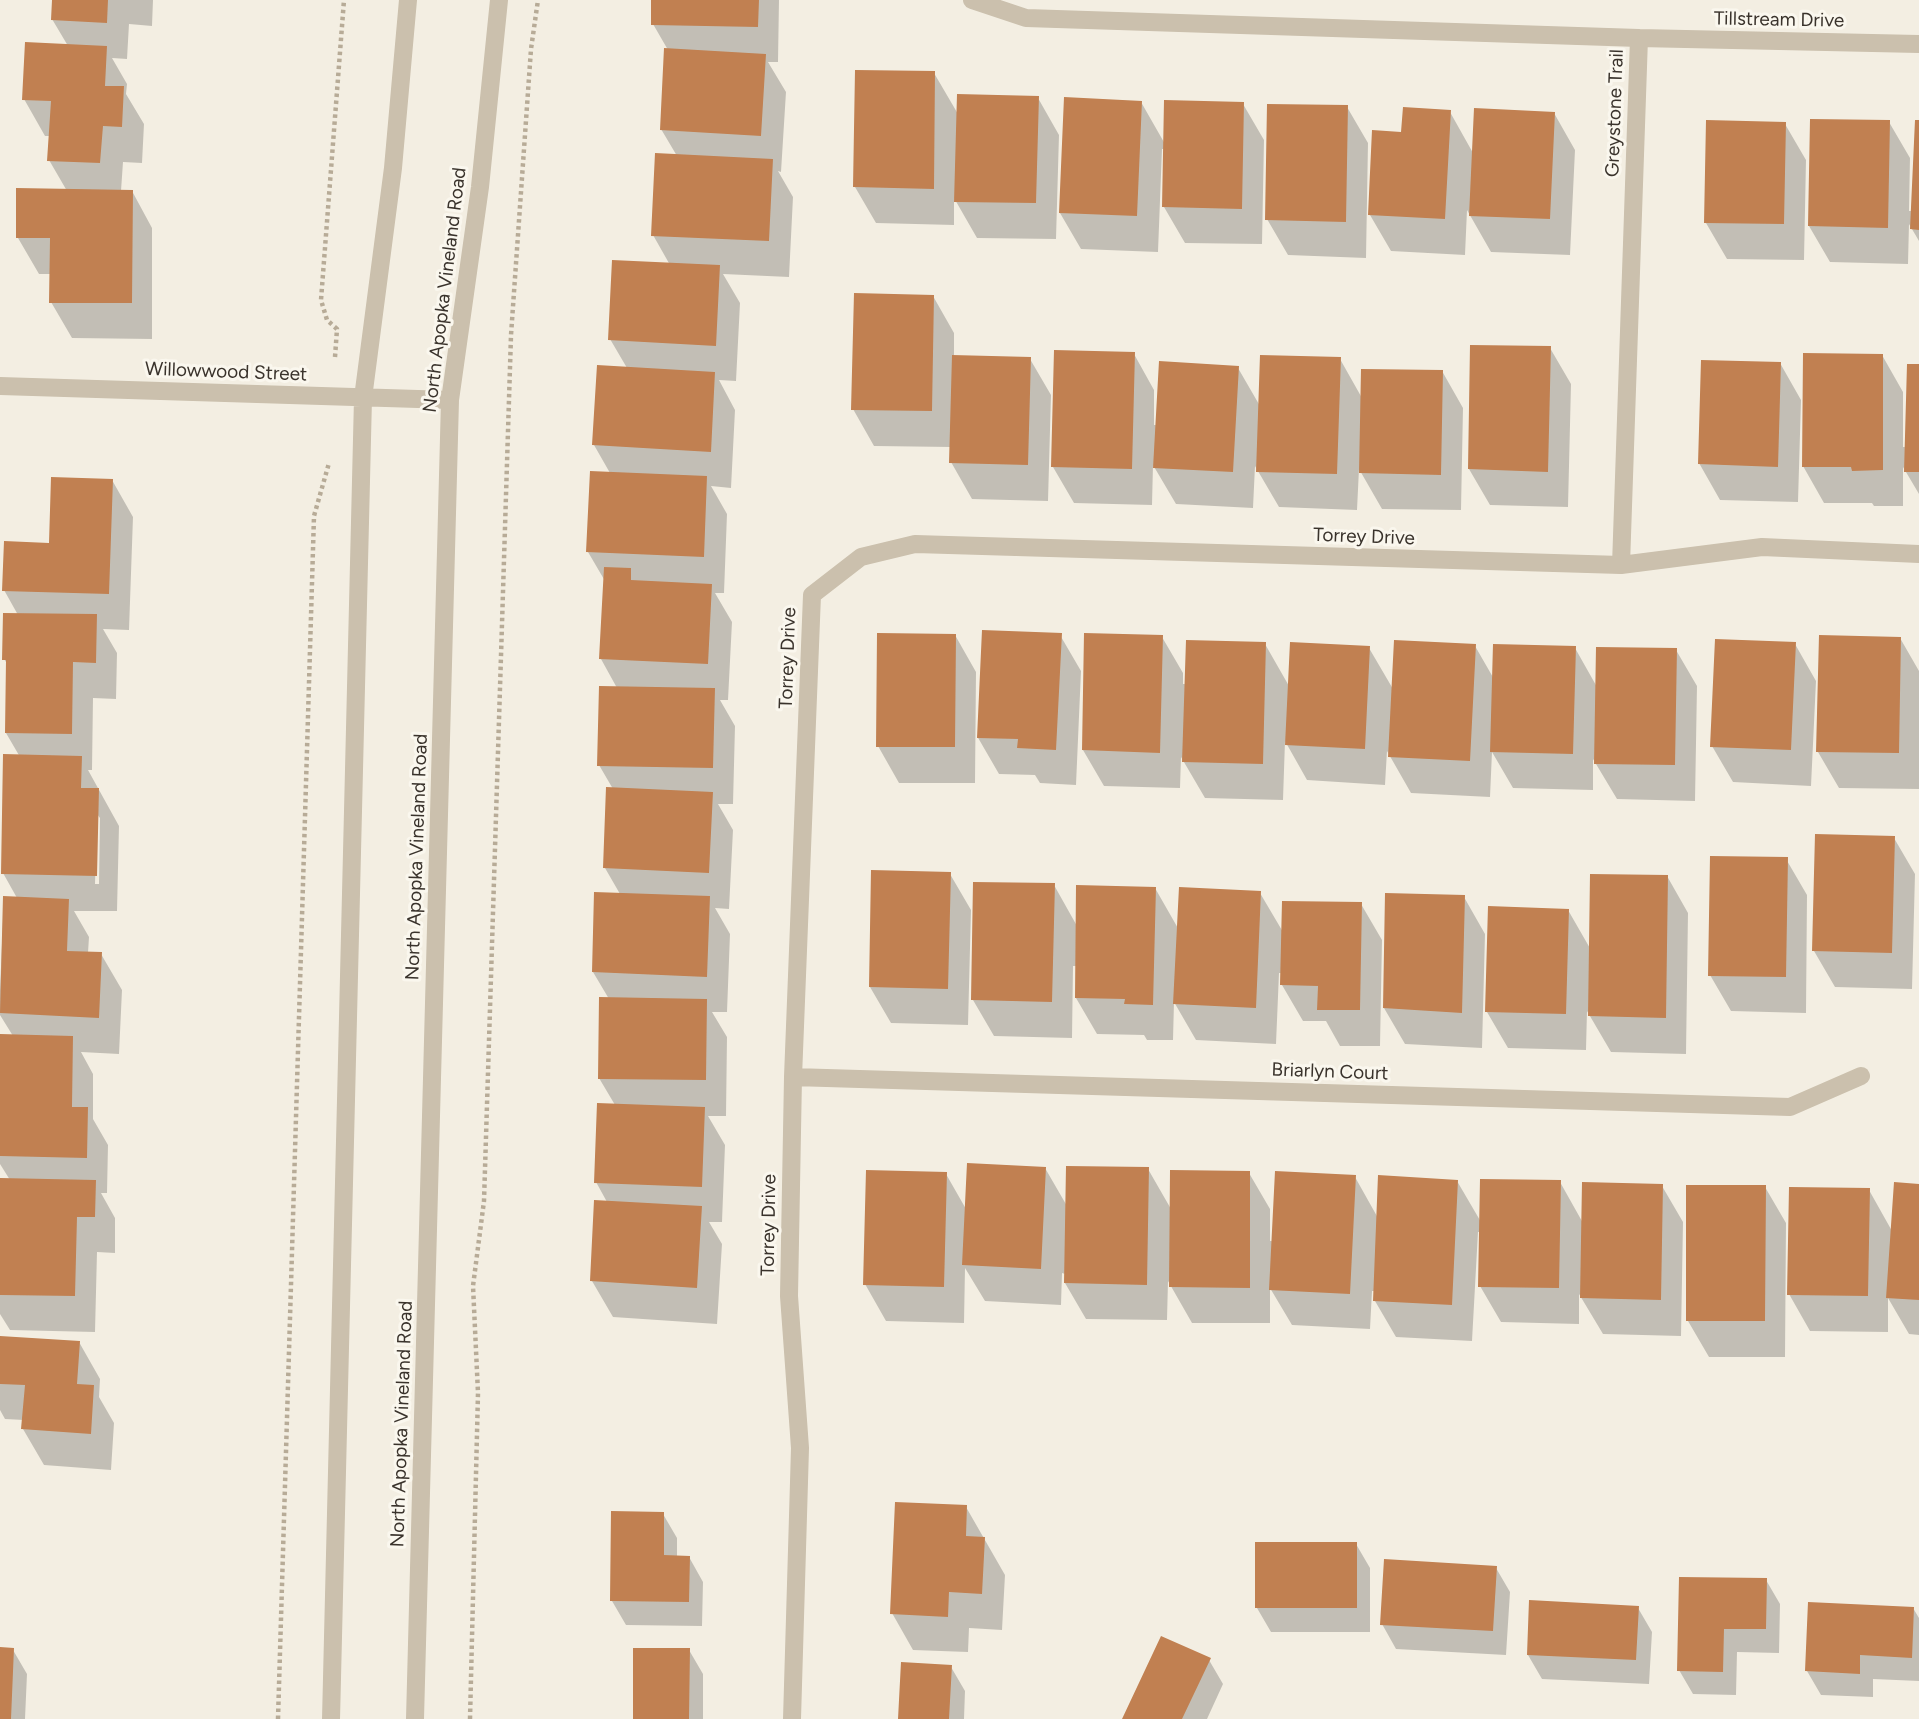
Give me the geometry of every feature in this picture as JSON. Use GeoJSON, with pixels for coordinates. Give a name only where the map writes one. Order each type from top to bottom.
{"type":"FeatureCollection","features":[{"type":"Feature","properties":{"kind":"street"},"geometry":{"type":"LineString","coordinates":[[331,1719],[363,398],[393,168],[408,0]]}},
{"type":"Feature","properties":{"kind":"street","name":"North Apopka Vineland Road"},"geometry":{"type":"LineString","coordinates":[[415,1719],[450,400],[480,187],[499,0]]}},
{"type":"Feature","properties":{"kind":"street","name":"Greystone Trail"},"geometry":{"type":"LineString","coordinates":[[972,0],[1026,18],[1639,38],[1621,565]]}},
{"type":"Feature","properties":{"kind":"street","name":"Tillstream Drive"},"geometry":{"type":"LineString","coordinates":[[1639,38],[1919,44]]}},
{"type":"Feature","properties":{"kind":"street","name":"Willowwood Street"},"geometry":{"type":"LineString","coordinates":[[0,386],[450,400]]}},
{"type":"Feature","properties":{"kind":"street","name":"Torrey Drive"},"geometry":{"type":"LineString","coordinates":[[792,1719],[800,1448],[789,1296],[793,1077],[812,595],[861,557],[915,544],[1621,565],[1762,547],[1919,554]]}},
{"type":"Feature","properties":{"kind":"street","name":"Briarlyn Court"},"geometry":{"type":"LineString","coordinates":[[793,1077],[1790,1107],[1861,1076]]}},
{"type":"Feature","properties":{"kind":"path"},"geometry":{"type":"LineString","coordinates":[[333,397],[337,329],[327,320],[321,300],[344,0]]}},
{"type":"Feature","properties":{"kind":"path"},"geometry":{"type":"LineString","coordinates":[[470,1719],[478,1393],[473,1286],[484,1201],[512,335],[531,49],[538,0]]}},
{"type":"Feature","properties":{"kind":"path"},"geometry":{"type":"LineString","coordinates":[[278,1719],[314,516],[329,465],[330,452]]}},
{"type":"Feature","properties":{"kind":"building"},"geometry":{"type":"Polygon","coordinates":[[[52,0],[108,0],[107,23],[51,20],[52,0]]]}},
{"type":"Feature","properties":{"kind":"building"},"geometry":{"type":"Polygon","coordinates":[[[651,0],[759,0],[758,27],[651,25],[651,0]]]}},
{"type":"Feature","properties":{"kind":"building"},"geometry":{"type":"Polygon","coordinates":[[[25,42],[107,46],[105,86],[124,86],[122,127],[103,126],[100,163],[47,161],[51,101],[22,100],[25,42]]]}},
{"type":"Feature","properties":{"kind":"building"},"geometry":{"type":"Polygon","coordinates":[[[664,48],[766,54],[761,136],[660,130],[664,48]]]}},
{"type":"Feature","properties":{"kind":"building"},"geometry":{"type":"Polygon","coordinates":[[[855,70],[935,71],[934,189],[853,187],[855,70]]]}},
{"type":"Feature","properties":{"kind":"building"},"geometry":{"type":"Polygon","coordinates":[[[957,94],[1039,96],[1036,203],[954,202],[957,94]]]}},
{"type":"Feature","properties":{"kind":"building"},"geometry":{"type":"Polygon","coordinates":[[[1064,97],[1142,101],[1137,216],[1059,213],[1064,97]]]}},
{"type":"Feature","properties":{"kind":"building"},"geometry":{"type":"Polygon","coordinates":[[[1164,100],[1244,102],[1242,209],[1162,207],[1164,100]]]}},
{"type":"Feature","properties":{"kind":"building"},"geometry":{"type":"Polygon","coordinates":[[[1267,104],[1348,105],[1346,222],[1265,220],[1267,104]]]}},
{"type":"Feature","properties":{"kind":"building"},"geometry":{"type":"Polygon","coordinates":[[[1403,107],[1451,110],[1445,219],[1368,215],[1372,130],[1401,132],[1403,107]]]}},
{"type":"Feature","properties":{"kind":"building"},"geometry":{"type":"Polygon","coordinates":[[[1474,108],[1555,112],[1550,219],[1469,216],[1474,108]]]}},
{"type":"Feature","properties":{"kind":"building"},"geometry":{"type":"Polygon","coordinates":[[[1810,119],[1890,120],[1888,228],[1808,226],[1810,119]]]}},
{"type":"Feature","properties":{"kind":"building"},"geometry":{"type":"Polygon","coordinates":[[[1706,120],[1786,122],[1784,224],[1704,223],[1706,120]]]}},
{"type":"Feature","properties":{"kind":"building"},"geometry":{"type":"Polygon","coordinates":[[[1915,120],[1919,120],[1919,230],[1910,229],[1915,120]]]}},
{"type":"Feature","properties":{"kind":"building"},"geometry":{"type":"Polygon","coordinates":[[[655,153],[773,159],[769,241],[651,236],[655,153]]]}},
{"type":"Feature","properties":{"kind":"building"},"geometry":{"type":"Polygon","coordinates":[[[16,188],[133,190],[132,303],[49,303],[50,238],[16,238],[16,188]]]}},
{"type":"Feature","properties":{"kind":"building"},"geometry":{"type":"Polygon","coordinates":[[[612,260],[720,265],[716,346],[608,340],[612,260]]]}},
{"type":"Feature","properties":{"kind":"building"},"geometry":{"type":"Polygon","coordinates":[[[854,293],[934,295],[932,411],[851,410],[854,293]]]}},
{"type":"Feature","properties":{"kind":"building"},"geometry":{"type":"Polygon","coordinates":[[[1470,345],[1551,346],[1548,472],[1468,469],[1470,345]]]}},
{"type":"Feature","properties":{"kind":"building"},"geometry":{"type":"Polygon","coordinates":[[[1054,350],[1135,352],[1132,469],[1051,467],[1054,350]]]}},
{"type":"Feature","properties":{"kind":"building"},"geometry":{"type":"Polygon","coordinates":[[[1803,353],[1883,354],[1883,470],[1852,471],[1851,467],[1802,467],[1803,353]]]}},
{"type":"Feature","properties":{"kind":"building"},"geometry":{"type":"Polygon","coordinates":[[[952,355],[1031,357],[1028,465],[949,463],[952,355]]]}},
{"type":"Feature","properties":{"kind":"building"},"geometry":{"type":"Polygon","coordinates":[[[1260,355],[1341,357],[1337,474],[1256,472],[1260,355]]]}},
{"type":"Feature","properties":{"kind":"building"},"geometry":{"type":"Polygon","coordinates":[[[1701,360],[1781,362],[1778,467],[1698,464],[1701,360]]]}},
{"type":"Feature","properties":{"kind":"building"},"geometry":{"type":"Polygon","coordinates":[[[1159,361],[1239,366],[1233,472],[1153,468],[1159,361]]]}},
{"type":"Feature","properties":{"kind":"building"},"geometry":{"type":"Polygon","coordinates":[[[1907,364],[1919,364],[1919,472],[1904,472],[1907,364]]]}},
{"type":"Feature","properties":{"kind":"building"},"geometry":{"type":"Polygon","coordinates":[[[597,365],[715,372],[711,452],[592,445],[597,365]]]}},
{"type":"Feature","properties":{"kind":"building"},"geometry":{"type":"Polygon","coordinates":[[[1361,369],[1443,370],[1441,475],[1359,473],[1361,369]]]}},
{"type":"Feature","properties":{"kind":"building"},"geometry":{"type":"Polygon","coordinates":[[[590,471],[707,476],[704,557],[586,552],[590,471]]]}},
{"type":"Feature","properties":{"kind":"building"},"geometry":{"type":"Polygon","coordinates":[[[51,477],[113,479],[109,594],[2,591],[4,541],[49,543],[51,477]]]}},
{"type":"Feature","properties":{"kind":"building"},"geometry":{"type":"Polygon","coordinates":[[[604,567],[631,568],[631,580],[712,584],[708,664],[599,659],[604,567]]]}},
{"type":"Feature","properties":{"kind":"building"},"geometry":{"type":"Polygon","coordinates":[[[3,613],[97,614],[96,663],[73,662],[72,734],[5,733],[6,660],[2,660],[3,613]]]}},
{"type":"Feature","properties":{"kind":"building"},"geometry":{"type":"Polygon","coordinates":[[[982,630],[1062,633],[1056,750],[1017,748],[1018,739],[977,738],[982,630]]]}},
{"type":"Feature","properties":{"kind":"building"},"geometry":{"type":"Polygon","coordinates":[[[877,633],[956,634],[955,747],[876,747],[877,633]]]}},
{"type":"Feature","properties":{"kind":"building"},"geometry":{"type":"Polygon","coordinates":[[[1084,633],[1163,635],[1160,753],[1082,750],[1084,633]]]}},
{"type":"Feature","properties":{"kind":"building"},"geometry":{"type":"Polygon","coordinates":[[[1819,635],[1901,637],[1899,753],[1816,752],[1819,635]]]}},
{"type":"Feature","properties":{"kind":"building"},"geometry":{"type":"Polygon","coordinates":[[[1715,639],[1796,642],[1791,750],[1710,747],[1715,639]]]}},
{"type":"Feature","properties":{"kind":"building"},"geometry":{"type":"Polygon","coordinates":[[[1186,640],[1266,642],[1263,764],[1182,762],[1186,640]]]}},
{"type":"Feature","properties":{"kind":"building"},"geometry":{"type":"Polygon","coordinates":[[[1394,640],[1476,644],[1470,761],[1388,757],[1394,640]]]}},
{"type":"Feature","properties":{"kind":"building"},"geometry":{"type":"Polygon","coordinates":[[[1290,642],[1370,646],[1365,749],[1285,745],[1290,642]]]}},
{"type":"Feature","properties":{"kind":"building"},"geometry":{"type":"Polygon","coordinates":[[[1493,644],[1576,646],[1573,754],[1490,752],[1493,644]]]}},
{"type":"Feature","properties":{"kind":"building"},"geometry":{"type":"Polygon","coordinates":[[[1596,647],[1677,648],[1675,765],[1594,764],[1596,647]]]}},
{"type":"Feature","properties":{"kind":"building"},"geometry":{"type":"Polygon","coordinates":[[[599,686],[715,688],[713,768],[597,766],[599,686]]]}},
{"type":"Feature","properties":{"kind":"building"},"geometry":{"type":"Polygon","coordinates":[[[3,754],[82,756],[81,788],[99,788],[97,876],[1,874],[3,754]]]}},
{"type":"Feature","properties":{"kind":"building"},"geometry":{"type":"Polygon","coordinates":[[[606,787],[713,792],[709,873],[603,868],[606,787]]]}},
{"type":"Feature","properties":{"kind":"building"},"geometry":{"type":"Polygon","coordinates":[[[1815,834],[1895,836],[1892,953],[1812,951],[1815,834]]]}},
{"type":"Feature","properties":{"kind":"building"},"geometry":{"type":"Polygon","coordinates":[[[1710,856],[1788,857],[1786,977],[1708,976],[1710,856]]]}},
{"type":"Feature","properties":{"kind":"building"},"geometry":{"type":"Polygon","coordinates":[[[871,870],[951,872],[948,989],[869,987],[871,870]]]}},
{"type":"Feature","properties":{"kind":"building"},"geometry":{"type":"Polygon","coordinates":[[[1590,874],[1668,875],[1666,1018],[1588,1016],[1590,874]]]}},
{"type":"Feature","properties":{"kind":"building"},"geometry":{"type":"Polygon","coordinates":[[[973,882],[1055,883],[1052,1002],[971,1000],[973,882]]]}},
{"type":"Feature","properties":{"kind":"building"},"geometry":{"type":"Polygon","coordinates":[[[1076,885],[1156,887],[1153,1005],[1124,1004],[1125,999],[1075,998],[1076,885]]]}},
{"type":"Feature","properties":{"kind":"building"},"geometry":{"type":"Polygon","coordinates":[[[1179,887],[1261,891],[1256,1008],[1173,1004],[1179,887]]]}},
{"type":"Feature","properties":{"kind":"building"},"geometry":{"type":"Polygon","coordinates":[[[594,892],[710,896],[707,977],[592,972],[594,892]]]}},
{"type":"Feature","properties":{"kind":"building"},"geometry":{"type":"Polygon","coordinates":[[[1385,893],[1465,895],[1462,1013],[1383,1008],[1385,893]]]}},
{"type":"Feature","properties":{"kind":"building"},"geometry":{"type":"Polygon","coordinates":[[[3,896],[69,899],[67,951],[102,952],[99,1018],[0,1013],[3,896]]]}},
{"type":"Feature","properties":{"kind":"building"},"geometry":{"type":"Polygon","coordinates":[[[1282,901],[1362,902],[1360,1010],[1317,1010],[1318,986],[1280,985],[1282,901]]]}},
{"type":"Feature","properties":{"kind":"building"},"geometry":{"type":"Polygon","coordinates":[[[1488,906],[1569,909],[1566,1014],[1485,1012],[1488,906]]]}},
{"type":"Feature","properties":{"kind":"building"},"geometry":{"type":"Polygon","coordinates":[[[599,997],[707,999],[706,1080],[598,1079],[599,997]]]}},
{"type":"Feature","properties":{"kind":"building"},"geometry":{"type":"Polygon","coordinates":[[[0,1034],[73,1036],[72,1107],[88,1107],[87,1158],[0,1156],[0,1034]]]}},
{"type":"Feature","properties":{"kind":"building"},"geometry":{"type":"Polygon","coordinates":[[[597,1103],[705,1107],[702,1187],[594,1183],[597,1103]]]}},
{"type":"Feature","properties":{"kind":"building"},"geometry":{"type":"Polygon","coordinates":[[[967,1163],[1046,1167],[1041,1269],[962,1265],[967,1163]]]}},
{"type":"Feature","properties":{"kind":"building"},"geometry":{"type":"Polygon","coordinates":[[[1066,1166],[1149,1167],[1147,1285],[1064,1283],[1066,1166]]]}},
{"type":"Feature","properties":{"kind":"building"},"geometry":{"type":"Polygon","coordinates":[[[866,1170],[947,1172],[944,1287],[863,1285],[866,1170]]]}},
{"type":"Feature","properties":{"kind":"building"},"geometry":{"type":"Polygon","coordinates":[[[1170,1170],[1250,1171],[1250,1288],[1169,1287],[1170,1170]]]}},
{"type":"Feature","properties":{"kind":"building"},"geometry":{"type":"Polygon","coordinates":[[[1275,1171],[1356,1175],[1350,1294],[1269,1290],[1275,1171]]]}},
{"type":"Feature","properties":{"kind":"building"},"geometry":{"type":"Polygon","coordinates":[[[1378,1175],[1458,1180],[1452,1305],[1373,1301],[1378,1175]]]}},
{"type":"Feature","properties":{"kind":"building"},"geometry":{"type":"Polygon","coordinates":[[[0,1178],[96,1180],[95,1217],[77,1217],[75,1296],[0,1295],[0,1178]]]}},
{"type":"Feature","properties":{"kind":"building"},"geometry":{"type":"Polygon","coordinates":[[[1480,1179],[1561,1180],[1559,1288],[1478,1287],[1480,1179]]]}},
{"type":"Feature","properties":{"kind":"building"},"geometry":{"type":"Polygon","coordinates":[[[1582,1182],[1663,1184],[1661,1300],[1580,1298],[1582,1182]]]}},
{"type":"Feature","properties":{"kind":"building"},"geometry":{"type":"Polygon","coordinates":[[[1894,1182],[1919,1184],[1919,1300],[1886,1298],[1894,1182]]]}},
{"type":"Feature","properties":{"kind":"building"},"geometry":{"type":"Polygon","coordinates":[[[1686,1185],[1766,1185],[1765,1321],[1686,1321],[1686,1185]]]}},
{"type":"Feature","properties":{"kind":"building"},"geometry":{"type":"Polygon","coordinates":[[[1789,1187],[1870,1188],[1868,1296],[1787,1295],[1789,1187]]]}},
{"type":"Feature","properties":{"kind":"building"},"geometry":{"type":"Polygon","coordinates":[[[594,1200],[702,1206],[697,1288],[590,1281],[594,1200]]]}},
{"type":"Feature","properties":{"kind":"building"},"geometry":{"type":"Polygon","coordinates":[[[0,1336],[80,1341],[77,1384],[94,1385],[91,1434],[21,1429],[25,1385],[0,1384],[0,1336]]]}},
{"type":"Feature","properties":{"kind":"building"},"geometry":{"type":"Polygon","coordinates":[[[895,1502],[967,1505],[966,1536],[985,1537],[982,1594],[949,1592],[948,1617],[890,1614],[895,1502]]]}},
{"type":"Feature","properties":{"kind":"building"},"geometry":{"type":"Polygon","coordinates":[[[611,1511],[664,1512],[664,1555],[690,1556],[689,1602],[610,1601],[611,1511]]]}},
{"type":"Feature","properties":{"kind":"building"},"geometry":{"type":"Polygon","coordinates":[[[1255,1542],[1357,1542],[1357,1608],[1255,1608],[1255,1542]]]}},
{"type":"Feature","properties":{"kind":"building"},"geometry":{"type":"Polygon","coordinates":[[[1384,1559],[1497,1566],[1493,1631],[1380,1625],[1384,1559]]]}},
{"type":"Feature","properties":{"kind":"building"},"geometry":{"type":"Polygon","coordinates":[[[1679,1577],[1767,1578],[1766,1629],[1724,1629],[1723,1672],[1677,1671],[1679,1577]]]}},
{"type":"Feature","properties":{"kind":"building"},"geometry":{"type":"Polygon","coordinates":[[[1529,1600],[1639,1606],[1636,1660],[1527,1655],[1529,1600]]]}},
{"type":"Feature","properties":{"kind":"building"},"geometry":{"type":"Polygon","coordinates":[[[1808,1602],[1914,1607],[1912,1658],[1860,1655],[1860,1674],[1805,1671],[1808,1602]]]}},
{"type":"Feature","properties":{"kind":"building"},"geometry":{"type":"Polygon","coordinates":[[[1161,1636],[1211,1658],[1182,1719],[1122,1719],[1161,1636]]]}},
{"type":"Feature","properties":{"kind":"building"},"geometry":{"type":"Polygon","coordinates":[[[0,1647],[14,1648],[11,1719],[0,1719],[0,1647]]]}},
{"type":"Feature","properties":{"kind":"building"},"geometry":{"type":"Polygon","coordinates":[[[633,1648],[690,1648],[689,1719],[633,1719],[633,1648]]]}},
{"type":"Feature","properties":{"kind":"building"},"geometry":{"type":"Polygon","coordinates":[[[901,1662],[952,1665],[949,1719],[898,1719],[901,1662]]]}}]}
